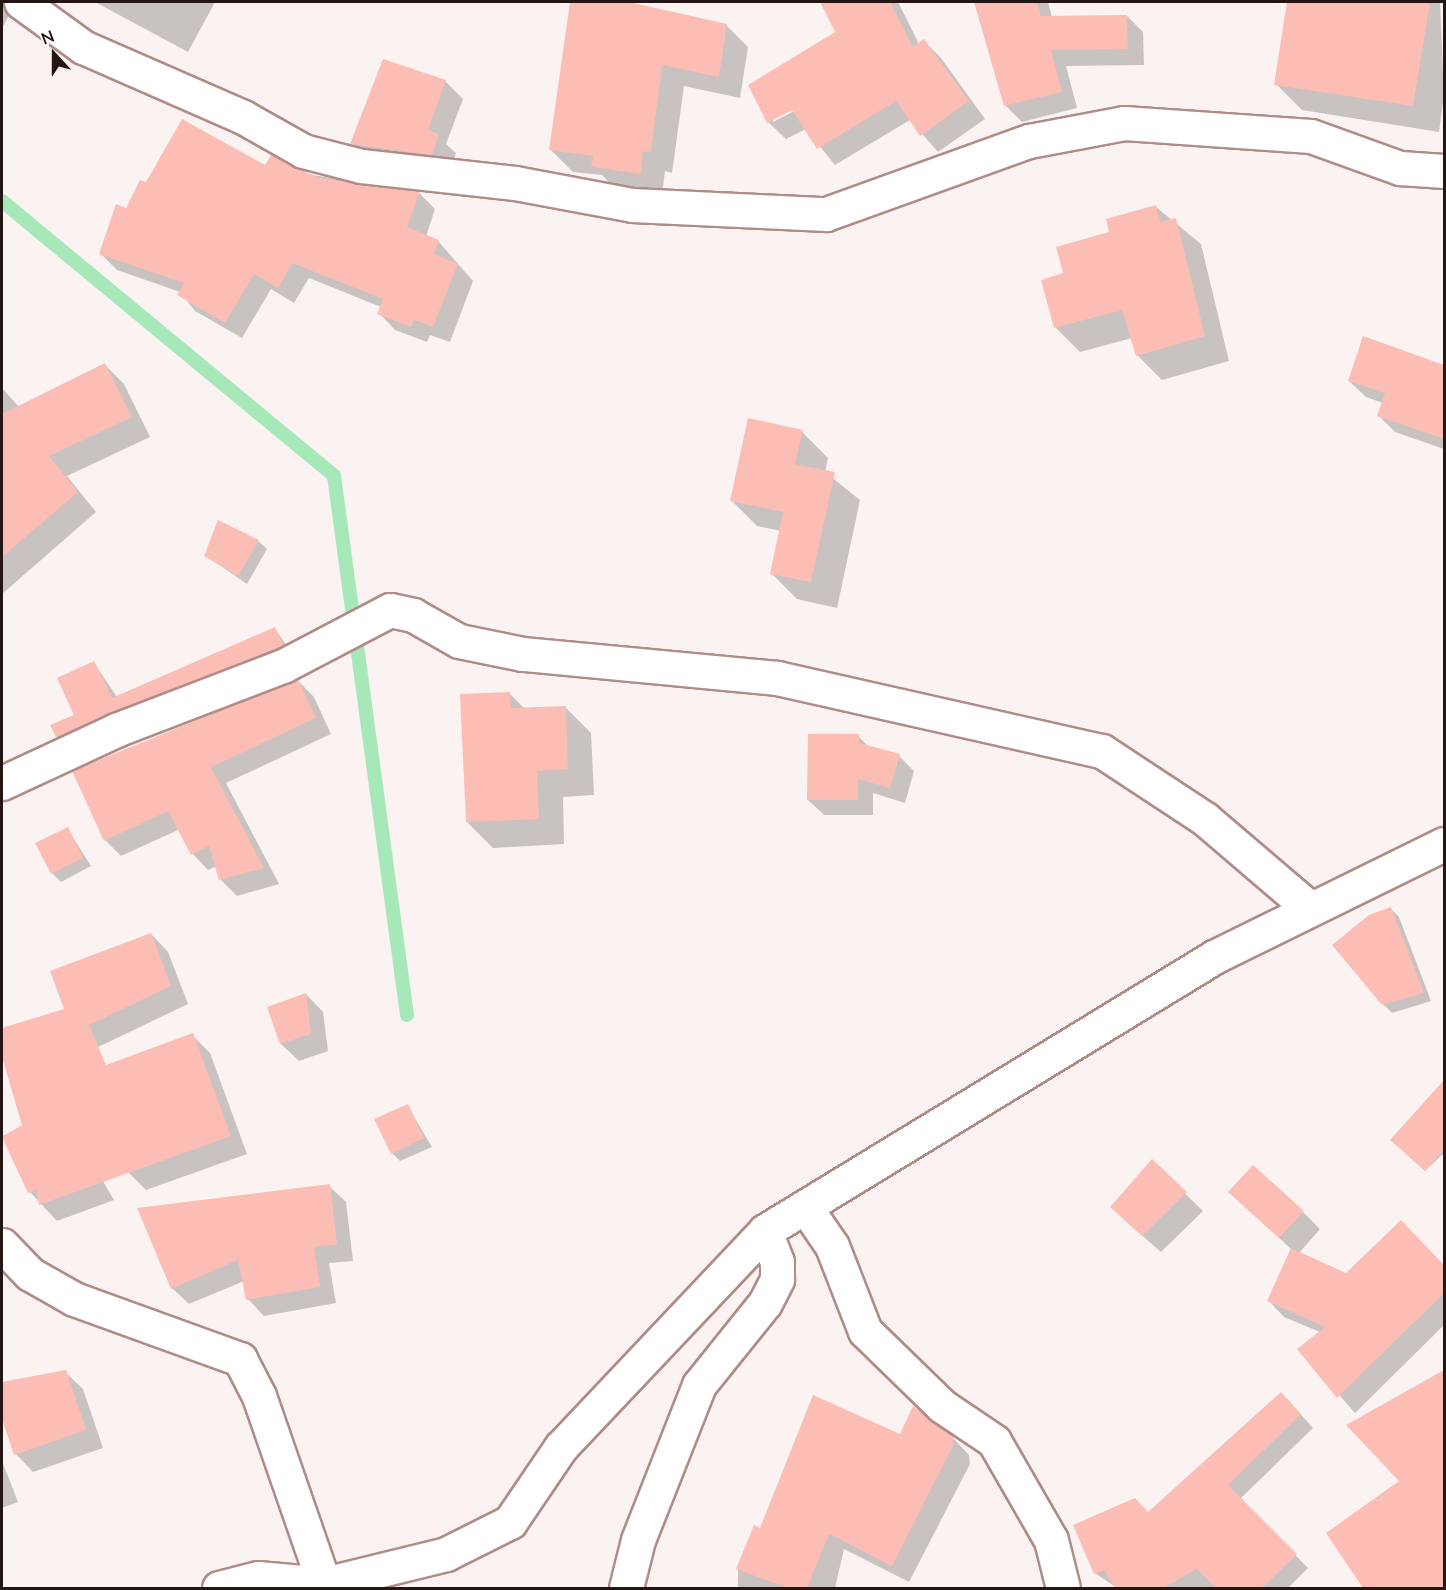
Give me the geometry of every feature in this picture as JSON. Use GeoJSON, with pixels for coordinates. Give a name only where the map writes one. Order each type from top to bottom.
{"type":"FeatureCollection","features":[{"type":"Feature","properties":{"kind":"street"},"geometry":{"type":"LineString","coordinates":[[21,2],[82,47],[243,117],[303,151],[361,166],[515,183],[632,205],[826,214],[1029,141],[1124,123],[1311,136],[1400,168],[1444,171]]}},
{"type":"Feature","properties":{"kind":"street"},"geometry":{"type":"LineString","coordinates":[[2,783],[116,730],[283,666],[390,610],[413,615],[459,641],[523,654],[777,678],[1102,751],[1195,812],[1308,907]]}},
{"type":"Feature","properties":{"kind":"street"},"geometry":{"type":"LineString","coordinates":[[219,1588],[258,1578],[324,1584],[446,1554],[510,1522],[561,1447],[765,1231],[806,1208],[971,1101],[1308,907],[1444,844]]}},
{"type":"Feature","properties":{"kind":"street"},"geometry":{"type":"LineString","coordinates":[[806,1208],[832,1246],[866,1332],[942,1406],[994,1441],[1051,1540],[1063,1588]]}},
{"type":"Feature","properties":{"kind":"street"},"geometry":{"type":"LineString","coordinates":[[626,1588],[638,1540],[699,1385],[765,1303],[777,1280],[777,1262],[765,1231]]}},
{"type":"Feature","properties":{"kind":"street"},"geometry":{"type":"LineString","coordinates":[[2,1245],[30,1274],[74,1299],[240,1359],[259,1396],[324,1584]]}},
{"type":"Feature","properties":{"kind":"building"},"geometry":{"type":"Polygon","coordinates":[[[570,2],[629,2],[727,24],[719,77],[662,65],[651,152],[643,151],[641,174],[591,167],[593,156],[549,150],[570,2]]]}},
{"type":"Feature","properties":{"kind":"building"},"geometry":{"type":"Polygon","coordinates":[[[820,2],[890,2],[913,47],[924,39],[969,101],[920,136],[896,101],[817,149],[792,110],[767,123],[748,85],[835,32],[820,2]]]}},
{"type":"Feature","properties":{"kind":"building"},"geometry":{"type":"Polygon","coordinates":[[[974,2],[1037,2],[1041,16],[1127,15],[1128,49],[1051,50],[1062,92],[1004,106],[974,2]]]}},
{"type":"Feature","properties":{"kind":"building"},"geometry":{"type":"Polygon","coordinates":[[[1287,2],[1430,2],[1413,106],[1274,85],[1287,2]]]}},
{"type":"Feature","properties":{"kind":"building"},"geometry":{"type":"Polygon","coordinates":[[[383,59],[446,80],[428,130],[439,134],[432,155],[350,144],[383,59]]]}},
{"type":"Feature","properties":{"kind":"building"},"geometry":{"type":"Polygon","coordinates":[[[182,119],[265,165],[271,155],[318,178],[420,191],[407,227],[439,240],[434,254],[458,264],[433,327],[414,320],[411,327],[377,314],[383,299],[292,263],[278,288],[254,274],[225,323],[177,295],[184,283],[99,254],[116,204],[126,208],[140,180],[146,182],[182,119]]]}},
{"type":"Feature","properties":{"kind":"building"},"geometry":{"type":"Polygon","coordinates":[[[1156,205],[1160,222],[1176,218],[1205,336],[1136,356],[1122,310],[1054,328],[1041,280],[1063,273],[1056,247],[1109,232],[1106,219],[1156,205]]]}},
{"type":"Feature","properties":{"kind":"building"},"geometry":{"type":"Polygon","coordinates":[[[1363,336],[1444,365],[1444,439],[1377,416],[1385,393],[1348,381],[1363,336]]]}},
{"type":"Feature","properties":{"kind":"building"},"geometry":{"type":"Polygon","coordinates":[[[105,363],[132,417],[49,456],[78,492],[2,557],[2,414],[105,363]]]}},
{"type":"Feature","properties":{"kind":"building"},"geometry":{"type":"Polygon","coordinates":[[[748,418],[803,430],[795,464],[835,472],[811,582],[770,574],[783,512],[730,501],[748,418]]]}},
{"type":"Feature","properties":{"kind":"building"},"geometry":{"type":"Polygon","coordinates":[[[218,520],[259,540],[238,576],[204,556],[218,520]]]}},
{"type":"Feature","properties":{"kind":"building"},"geometry":{"type":"Polygon","coordinates":[[[275,627],[283,645],[275,649],[56,737],[50,725],[74,715],[57,678],[94,661],[112,698],[275,627]]]}},
{"type":"Feature","properties":{"kind":"building"},"geometry":{"type":"Polygon","coordinates":[[[298,679],[316,718],[211,767],[264,868],[219,880],[209,846],[191,855],[168,811],[104,841],[72,771],[298,679]]]}},
{"type":"Feature","properties":{"kind":"building"},"geometry":{"type":"Polygon","coordinates":[[[510,692],[511,708],[566,706],[568,769],[537,771],[539,819],[466,822],[460,694],[510,692]]]}},
{"type":"Feature","properties":{"kind":"building"},"geometry":{"type":"Polygon","coordinates":[[[808,734],[859,734],[859,743],[900,754],[890,788],[858,779],[858,800],[807,800],[808,734]]]}},
{"type":"Feature","properties":{"kind":"building"},"geometry":{"type":"Polygon","coordinates":[[[68,827],[83,858],[51,874],[35,843],[68,827]]]}},
{"type":"Feature","properties":{"kind":"building"},"geometry":{"type":"Polygon","coordinates":[[[1391,907],[1424,993],[1382,1005],[1332,945],[1369,915],[1391,907]]]}},
{"type":"Feature","properties":{"kind":"building"},"geometry":{"type":"Polygon","coordinates":[[[151,933],[171,986],[89,1025],[106,1065],[193,1033],[231,1136],[39,1205],[36,1190],[28,1193],[2,1137],[22,1125],[2,1057],[2,1028],[64,1009],[50,971],[151,933]]]}},
{"type":"Feature","properties":{"kind":"building"},"geometry":{"type":"Polygon","coordinates":[[[306,993],[311,1034],[280,1044],[267,1007],[306,993]]]}},
{"type":"Feature","properties":{"kind":"building"},"geometry":{"type":"Polygon","coordinates":[[[1444,1080],[1444,1150],[1425,1171],[1390,1140],[1444,1080]]]}},
{"type":"Feature","properties":{"kind":"building"},"geometry":{"type":"Polygon","coordinates":[[[408,1104],[424,1138],[391,1154],[374,1119],[408,1104]]]}},
{"type":"Feature","properties":{"kind":"building"},"geometry":{"type":"Polygon","coordinates":[[[1152,1159],[1187,1192],[1142,1236],[1110,1207],[1152,1159]]]}},
{"type":"Feature","properties":{"kind":"building"},"geometry":{"type":"Polygon","coordinates":[[[1253,1165],[1304,1211],[1279,1238],[1228,1192],[1253,1165]]]}},
{"type":"Feature","properties":{"kind":"building"},"geometry":{"type":"Polygon","coordinates":[[[330,1184],[337,1244],[314,1247],[320,1287],[246,1300],[238,1260],[171,1289],[137,1208],[330,1184]]]}},
{"type":"Feature","properties":{"kind":"building"},"geometry":{"type":"Polygon","coordinates":[[[1401,1220],[1444,1265],[1444,1293],[1337,1398],[1297,1349],[1325,1327],[1267,1301],[1291,1248],[1346,1273],[1401,1220]]]}},
{"type":"Feature","properties":{"kind":"building"},"geometry":{"type":"Polygon","coordinates":[[[66,1370],[86,1430],[14,1455],[2,1419],[2,1382],[66,1370]]]}},
{"type":"Feature","properties":{"kind":"building"},"geometry":{"type":"Polygon","coordinates":[[[1444,1370],[1444,1588],[1363,1588],[1326,1533],[1399,1481],[1346,1425],[1444,1370]]]}},
{"type":"Feature","properties":{"kind":"building"},"geometry":{"type":"Polygon","coordinates":[[[1281,1392],[1301,1414],[1228,1485],[1297,1554],[1262,1588],[1216,1588],[1197,1569],[1163,1588],[1115,1588],[1104,1570],[1094,1574],[1073,1525],[1135,1498],[1148,1512],[1281,1392]]]}},
{"type":"Feature","properties":{"kind":"building"},"geometry":{"type":"Polygon","coordinates":[[[813,1395],[900,1434],[913,1406],[953,1436],[953,1446],[892,1566],[829,1534],[807,1588],[788,1588],[736,1569],[754,1525],[760,1528],[813,1395]]]}},
{"type":"Feature","properties":{"kind":"waterway"},"geometry":{"type":"LineString","coordinates":[[2,201],[334,476],[407,1015]]}}]}
